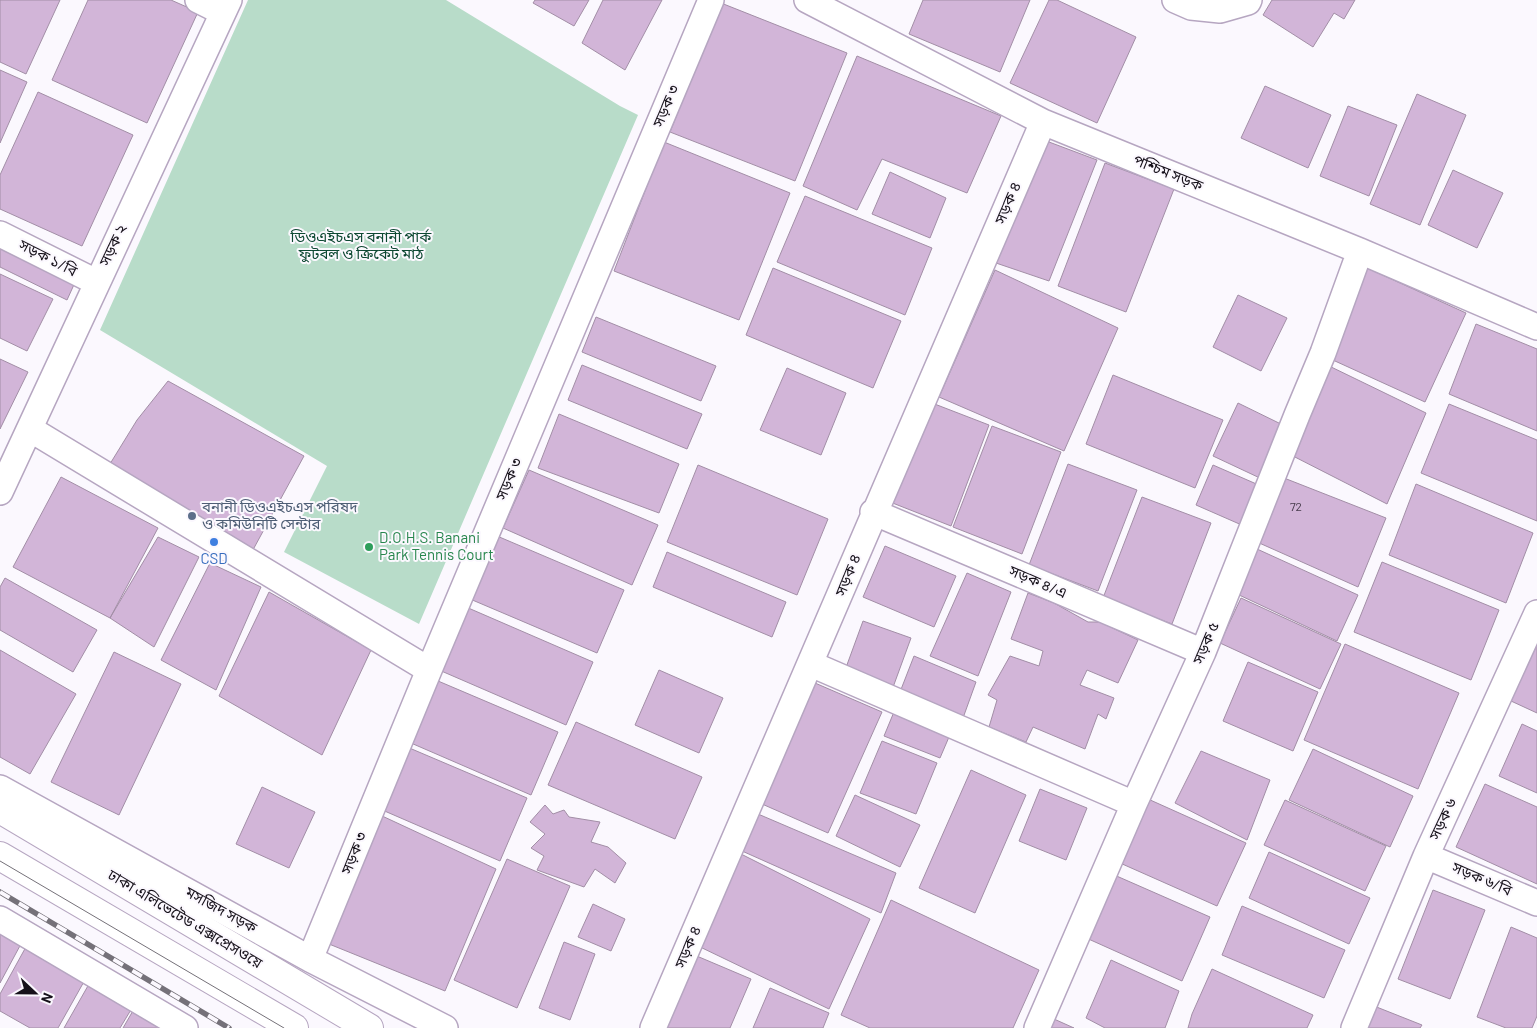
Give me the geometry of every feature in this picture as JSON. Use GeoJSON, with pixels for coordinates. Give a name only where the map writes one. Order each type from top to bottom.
{"type":"FeatureCollection","features":[{"type":"Feature","properties":{"kind":"highway","name":"ঢাকা এলিভেটেড এক্সপ্রেসওয়ে"},"geometry":{"type":"LineString","coordinates":[[0,809],[369,1028]]}},
{"type":"Feature","properties":{"kind":"highway"},"geometry":{"type":"LineString","coordinates":[[0,856],[294,1028]]}},
{"type":"Feature","properties":{"kind":"street"},"geometry":{"type":"LineString","coordinates":[[198,0],[226,6]]}},
{"type":"Feature","properties":{"kind":"street","name":"সড়ক ৩"},"geometry":{"type":"LineString","coordinates":[[310,959],[429,670],[711,0]]}},
{"type":"Feature","properties":{"kind":"street","name":"পশ্চিম সড়ক"},"geometry":{"type":"LineString","coordinates":[[807,0],[1043,122],[1360,251],[1537,327]]}},
{"type":"Feature","properties":{"kind":"street"},"geometry":{"type":"LineString","coordinates":[[1175,0],[1191,7],[1220,10],[1248,2],[1249,0]]}},
{"type":"Feature","properties":{"kind":"street","name":"সড়ক ২"},"geometry":{"type":"LineString","coordinates":[[0,492],[96,282],[226,6]]}},
{"type":"Feature","properties":{"kind":"street","name":"সড়ক ৪"},"geometry":{"type":"LineString","coordinates":[[653,1028],[811,664],[873,512],[1043,122]]}},
{"type":"Feature","properties":{"kind":"street","name":"সড়ক ১/বি"},"geometry":{"type":"LineString","coordinates":[[0,234],[96,282]]}},
{"type":"Feature","properties":{"kind":"street","name":"সড়ক ৫"},"geometry":{"type":"LineString","coordinates":[[1037,1028],[1202,652],[1323,353],[1360,251]]}},
{"type":"Feature","properties":{"kind":"street"},"geometry":{"type":"LineString","coordinates":[[30,429],[429,670]]}},
{"type":"Feature","properties":{"kind":"street","name":"সড়ক ৪/এ"},"geometry":{"type":"LineString","coordinates":[[873,512],[1202,652]]}},
{"type":"Feature","properties":{"kind":"street","name":"সড়ক ৬"},"geometry":{"type":"LineString","coordinates":[[1354,1028],[1426,856],[1537,613]]}},
{"type":"Feature","properties":{"kind":"street"},"geometry":{"type":"LineString","coordinates":[[811,664],[1134,804]]}},
{"type":"Feature","properties":{"kind":"street","name":"মসজিদ সড়ক"},"geometry":{"type":"LineString","coordinates":[[0,788],[310,959],[445,1028]]}},
{"type":"Feature","properties":{"kind":"street","name":"সড়ক ৬/বি"},"geometry":{"type":"LineString","coordinates":[[1426,856],[1537,903]]}},
{"type":"Feature","properties":{"kind":"street"},"geometry":{"type":"LineString","coordinates":[[0,918],[186,1028]]}},
{"type":"Feature","properties":{"kind":"green space","name":"ডিওএইচএস বনানী পার্ক ফুটবল ও ক্রিকেট মাঠ"},"geometry":{"type":"Polygon","coordinates":[[[248,0],[446,0],[620,106],[638,115],[419,624],[284,552],[327,466],[100,330],[248,0]]]}},
{"type":"Feature","properties":{"kind":"building"},"geometry":{"type":"Polygon","coordinates":[[[0,0],[60,0],[26,74],[0,62],[0,0]]]}},
{"type":"Feature","properties":{"kind":"building"},"geometry":{"type":"Polygon","coordinates":[[[88,0],[171,0],[198,12],[147,123],[52,80],[88,0]]]}},
{"type":"Feature","properties":{"kind":"building"},"geometry":{"type":"Polygon","coordinates":[[[535,0],[589,0],[574,26],[533,3],[535,0]]]}},
{"type":"Feature","properties":{"kind":"building"},"geometry":{"type":"Polygon","coordinates":[[[603,0],[662,0],[625,70],[582,43],[603,0]]]}},
{"type":"Feature","properties":{"kind":"building"},"geometry":{"type":"Polygon","coordinates":[[[923,0],[1030,0],[1000,72],[909,34],[923,0]]]}},
{"type":"Feature","properties":{"kind":"building"},"geometry":{"type":"Polygon","coordinates":[[[1049,0],[1057,0],[1136,37],[1097,123],[1010,83],[1049,0]]]}},
{"type":"Feature","properties":{"kind":"building"},"geometry":{"type":"Polygon","coordinates":[[[1272,0],[1355,0],[1344,19],[1334,13],[1313,47],[1263,15],[1272,0]]]}},
{"type":"Feature","properties":{"kind":"building"},"geometry":{"type":"Polygon","coordinates":[[[721,3],[847,53],[795,181],[670,132],[721,3]]]}},
{"type":"Feature","properties":{"kind":"building"},"geometry":{"type":"Polygon","coordinates":[[[857,56],[1001,116],[967,193],[882,159],[857,210],[803,186],[857,56]]]}},
{"type":"Feature","properties":{"kind":"building"},"geometry":{"type":"Polygon","coordinates":[[[0,70],[27,82],[0,143],[0,70]]]}},
{"type":"Feature","properties":{"kind":"building"},"geometry":{"type":"Polygon","coordinates":[[[1265,86],[1331,115],[1308,168],[1241,138],[1265,86]]]}},
{"type":"Feature","properties":{"kind":"building"},"geometry":{"type":"Polygon","coordinates":[[[38,92],[133,135],[82,246],[0,209],[0,175],[38,92]]]}},
{"type":"Feature","properties":{"kind":"building"},"geometry":{"type":"Polygon","coordinates":[[[1417,94],[1466,115],[1420,225],[1370,204],[1417,94]]]}},
{"type":"Feature","properties":{"kind":"building"},"geometry":{"type":"Polygon","coordinates":[[[1348,106],[1397,125],[1369,196],[1320,176],[1348,106]]]}},
{"type":"Feature","properties":{"kind":"building"},"geometry":{"type":"Polygon","coordinates":[[[1041,139],[1097,160],[1049,281],[993,262],[1041,139]]]}},
{"type":"Feature","properties":{"kind":"building"},"geometry":{"type":"Polygon","coordinates":[[[664,142],[790,193],[739,320],[614,271],[664,142]]]}},
{"type":"Feature","properties":{"kind":"building"},"geometry":{"type":"Polygon","coordinates":[[[1105,163],[1174,189],[1126,312],[1058,286],[1105,163]]]}},
{"type":"Feature","properties":{"kind":"building"},"geometry":{"type":"Polygon","coordinates":[[[1453,170],[1503,193],[1477,248],[1428,225],[1453,170]]]}},
{"type":"Feature","properties":{"kind":"building"},"geometry":{"type":"Polygon","coordinates":[[[890,172],[946,198],[930,238],[872,214],[890,172]]]}},
{"type":"Feature","properties":{"kind":"building"},"geometry":{"type":"Polygon","coordinates":[[[805,196],[932,248],[905,315],[777,262],[805,196]]]}},
{"type":"Feature","properties":{"kind":"building"},"geometry":{"type":"Polygon","coordinates":[[[0,240],[77,278],[67,300],[0,267],[0,240]]]}},
{"type":"Feature","properties":{"kind":"building"},"geometry":{"type":"Polygon","coordinates":[[[1365,267],[1466,313],[1425,402],[1324,356],[1365,267]]]}},
{"type":"Feature","properties":{"kind":"building"},"geometry":{"type":"Polygon","coordinates":[[[773,268],[901,321],[873,388],[746,335],[773,268]]]}},
{"type":"Feature","properties":{"kind":"building"},"geometry":{"type":"Polygon","coordinates":[[[995,270],[1118,328],[1064,451],[939,397],[995,270]]]}},
{"type":"Feature","properties":{"kind":"building"},"geometry":{"type":"Polygon","coordinates":[[[0,274],[53,299],[27,351],[0,338],[0,274]]]}},
{"type":"Feature","properties":{"kind":"building"},"geometry":{"type":"Polygon","coordinates":[[[1238,295],[1287,318],[1261,371],[1213,347],[1238,295]]]}},
{"type":"Feature","properties":{"kind":"building"},"geometry":{"type":"Polygon","coordinates":[[[596,317],[716,366],[701,401],[582,352],[596,317]]]}},
{"type":"Feature","properties":{"kind":"building"},"geometry":{"type":"Polygon","coordinates":[[[1476,324],[1537,349],[1537,431],[1449,394],[1476,324]]]}},
{"type":"Feature","properties":{"kind":"building"},"geometry":{"type":"Polygon","coordinates":[[[0,359],[28,372],[0,429],[0,359]]]}},
{"type":"Feature","properties":{"kind":"building"},"geometry":{"type":"Polygon","coordinates":[[[1325,364],[1426,413],[1387,504],[1289,454],[1325,364]]]}},
{"type":"Feature","properties":{"kind":"building"},"geometry":{"type":"Polygon","coordinates":[[[582,365],[702,414],[687,449],[568,400],[582,365]]]}},
{"type":"Feature","properties":{"kind":"building"},"geometry":{"type":"Polygon","coordinates":[[[787,368],[846,393],[821,455],[760,430],[787,368]]]}},
{"type":"Feature","properties":{"kind":"building"},"geometry":{"type":"Polygon","coordinates":[[[1113,375],[1223,420],[1195,488],[1086,444],[1113,375]]]}},
{"type":"Feature","properties":{"kind":"building"},"geometry":{"type":"Polygon","coordinates":[[[168,381],[304,456],[248,559],[105,472],[137,420],[168,381]]]}},
{"type":"Feature","properties":{"kind":"building"},"geometry":{"type":"Polygon","coordinates":[[[932,403],[989,425],[951,526],[890,502],[932,403]]]}},
{"type":"Feature","properties":{"kind":"building"},"geometry":{"type":"Polygon","coordinates":[[[1238,403],[1287,427],[1262,479],[1213,456],[1238,403]]]}},
{"type":"Feature","properties":{"kind":"building"},"geometry":{"type":"Polygon","coordinates":[[[1449,404],[1537,440],[1537,521],[1421,473],[1449,404]]]}},
{"type":"Feature","properties":{"kind":"building"},"geometry":{"type":"Polygon","coordinates":[[[559,414],[679,464],[659,513],[538,468],[559,414]]]}},
{"type":"Feature","properties":{"kind":"building"},"geometry":{"type":"Polygon","coordinates":[[[992,426],[1061,452],[1022,554],[953,527],[992,426]]]}},
{"type":"Feature","properties":{"kind":"building"},"geometry":{"type":"Polygon","coordinates":[[[1068,464],[1137,490],[1098,591],[1029,565],[1068,464]]]}},
{"type":"Feature","properties":{"kind":"building"},"geometry":{"type":"Polygon","coordinates":[[[698,465],[828,519],[797,595],[667,542],[698,465]]]}},
{"type":"Feature","properties":{"kind":"building"},"geometry":{"type":"Polygon","coordinates":[[[1213,465],[1261,486],[1244,526],[1196,505],[1213,465]]]}},
{"type":"Feature","properties":{"kind":"building"},"geometry":{"type":"Polygon","coordinates":[[[529,470],[658,525],[632,585],[503,528],[529,470]]]}},
{"type":"Feature","properties":{"kind":"building"},"geometry":{"type":"Polygon","coordinates":[[[61,477],[158,528],[110,618],[13,567],[61,477]]]}},
{"type":"Feature","properties":{"kind":"building"},"geometry":{"type":"Polygon","coordinates":[[[1284,478],[1386,518],[1358,587],[1257,542],[1284,478]]]}},
{"type":"Feature","properties":{"kind":"building"},"geometry":{"type":"Polygon","coordinates":[[[1416,484],[1533,533],[1506,603],[1389,555],[1416,484]]]}},
{"type":"Feature","properties":{"kind":"building"},"geometry":{"type":"Polygon","coordinates":[[[1142,497],[1211,523],[1172,624],[1103,598],[1142,497]]]}},
{"type":"Feature","properties":{"kind":"building"},"geometry":{"type":"Polygon","coordinates":[[[497,536],[624,590],[597,653],[470,599],[497,536]]]}},
{"type":"Feature","properties":{"kind":"building"},"geometry":{"type":"Polygon","coordinates":[[[158,537],[199,557],[154,647],[110,618],[158,537]]]}},
{"type":"Feature","properties":{"kind":"building"},"geometry":{"type":"Polygon","coordinates":[[[885,546],[956,576],[934,627],[863,597],[885,546]]]}},
{"type":"Feature","properties":{"kind":"building"},"geometry":{"type":"Polygon","coordinates":[[[1257,549],[1358,595],[1337,641],[1237,594],[1257,549]]]}},
{"type":"Feature","properties":{"kind":"building"},"geometry":{"type":"Polygon","coordinates":[[[667,552],[786,602],[772,637],[653,587],[667,552]]]}},
{"type":"Feature","properties":{"kind":"building"},"geometry":{"type":"Polygon","coordinates":[[[1382,562],[1499,610],[1471,680],[1354,632],[1382,562]]]}},
{"type":"Feature","properties":{"kind":"building"},"geometry":{"type":"Polygon","coordinates":[[[210,563],[261,587],[216,690],[161,660],[210,563]]]}},
{"type":"Feature","properties":{"kind":"building"},"geometry":{"type":"Polygon","coordinates":[[[967,573],[1011,592],[978,676],[930,656],[967,573]]]}},
{"type":"Feature","properties":{"kind":"building"},"geometry":{"type":"Polygon","coordinates":[[[5,578],[97,630],[73,672],[0,630],[0,587],[5,578]]]}},
{"type":"Feature","properties":{"kind":"building"},"geometry":{"type":"Polygon","coordinates":[[[269,592],[371,650],[322,755],[219,696],[269,592]]]}},
{"type":"Feature","properties":{"kind":"building"},"geometry":{"type":"Polygon","coordinates":[[[1028,593],[1054,603],[1088,622],[1100,622],[1138,640],[1118,683],[1087,670],[1080,685],[1114,698],[1106,719],[1098,714],[1085,749],[1033,727],[1026,742],[989,727],[997,700],[988,695],[1010,656],[1039,666],[1043,651],[1011,639],[1028,593]]]}},
{"type":"Feature","properties":{"kind":"building"},"geometry":{"type":"Polygon","coordinates":[[[1241,598],[1341,644],[1320,689],[1220,643],[1241,598]]]}},
{"type":"Feature","properties":{"kind":"building"},"geometry":{"type":"Polygon","coordinates":[[[466,607],[593,662],[566,725],[439,670],[466,607]]]}},
{"type":"Feature","properties":{"kind":"building"},"geometry":{"type":"Polygon","coordinates":[[[863,621],[911,638],[892,690],[844,673],[863,621]]]}},
{"type":"Feature","properties":{"kind":"building"},"geometry":{"type":"Polygon","coordinates":[[[1345,644],[1459,693],[1418,789],[1304,740],[1345,644]]]}},
{"type":"Feature","properties":{"kind":"building"},"geometry":{"type":"Polygon","coordinates":[[[1537,645],[1537,713],[1511,701],[1537,645]]]}},
{"type":"Feature","properties":{"kind":"building"},"geometry":{"type":"Polygon","coordinates":[[[0,650],[76,694],[30,774],[0,757],[0,650]]]}},
{"type":"Feature","properties":{"kind":"building"},"geometry":{"type":"Polygon","coordinates":[[[114,652],[181,684],[119,815],[51,782],[114,652]]]}},
{"type":"Feature","properties":{"kind":"building"},"geometry":{"type":"Polygon","coordinates":[[[914,656],[976,682],[963,718],[900,692],[914,656]]]}},
{"type":"Feature","properties":{"kind":"building"},"geometry":{"type":"Polygon","coordinates":[[[1248,662],[1318,692],[1293,751],[1223,721],[1248,662]]]}},
{"type":"Feature","properties":{"kind":"building"},"geometry":{"type":"Polygon","coordinates":[[[659,670],[723,698],[699,753],[635,725],[659,670]]]}},
{"type":"Feature","properties":{"kind":"building"},"geometry":{"type":"Polygon","coordinates":[[[431,678],[558,732],[531,795],[404,740],[431,678]]]}},
{"type":"Feature","properties":{"kind":"building"},"geometry":{"type":"Polygon","coordinates":[[[815,683],[882,712],[828,833],[762,804],[815,683]]]}},
{"type":"Feature","properties":{"kind":"building"},"geometry":{"type":"Polygon","coordinates":[[[896,707],[952,730],[940,758],[884,736],[896,707]]]}},
{"type":"Feature","properties":{"kind":"building"},"geometry":{"type":"Polygon","coordinates":[[[576,722],[702,777],[675,839],[548,785],[576,722]]]}},
{"type":"Feature","properties":{"kind":"building"},"geometry":{"type":"Polygon","coordinates":[[[1522,724],[1537,731],[1537,793],[1499,776],[1522,724]]]}},
{"type":"Feature","properties":{"kind":"building"},"geometry":{"type":"Polygon","coordinates":[[[882,741],[937,763],[916,814],[860,793],[882,741]]]}},
{"type":"Feature","properties":{"kind":"building"},"geometry":{"type":"Polygon","coordinates":[[[400,744],[527,798],[500,861],[373,806],[400,744]]]}},
{"type":"Feature","properties":{"kind":"building"},"geometry":{"type":"Polygon","coordinates":[[[1313,749],[1413,796],[1390,847],[1289,800],[1313,749]]]}},
{"type":"Feature","properties":{"kind":"building"},"geometry":{"type":"Polygon","coordinates":[[[1201,751],[1270,780],[1247,840],[1175,803],[1201,751]]]}},
{"type":"Feature","properties":{"kind":"building"},"geometry":{"type":"Polygon","coordinates":[[[971,770],[1026,795],[975,913],[919,888],[971,770]]]}},
{"type":"Feature","properties":{"kind":"building"},"geometry":{"type":"Polygon","coordinates":[[[1485,784],[1537,807],[1537,884],[1456,847],[1485,784]]]}},
{"type":"Feature","properties":{"kind":"building"},"geometry":{"type":"Polygon","coordinates":[[[262,787],[315,812],[289,868],[236,844],[262,787]]]}},
{"type":"Feature","properties":{"kind":"building"},"geometry":{"type":"Polygon","coordinates":[[[1040,789],[1087,808],[1066,860],[1019,841],[1040,789]]]}},
{"type":"Feature","properties":{"kind":"building"},"geometry":{"type":"Polygon","coordinates":[[[855,795],[920,825],[900,867],[836,836],[855,795]]]}},
{"type":"Feature","properties":{"kind":"building"},"geometry":{"type":"Polygon","coordinates":[[[1148,799],[1246,843],[1217,906],[1120,863],[1148,799]]]}},
{"type":"Feature","properties":{"kind":"building"},"geometry":{"type":"Polygon","coordinates":[[[1285,800],[1386,846],[1365,891],[1264,845],[1285,800]]]}},
{"type":"Feature","properties":{"kind":"building"},"geometry":{"type":"Polygon","coordinates":[[[545,805],[553,814],[564,810],[569,817],[600,822],[591,842],[608,847],[626,863],[615,883],[595,869],[584,887],[537,870],[544,856],[531,848],[545,834],[530,822],[545,805]]]}},
{"type":"Feature","properties":{"kind":"building"},"geometry":{"type":"Polygon","coordinates":[[[758,814],[896,873],[881,913],[742,851],[758,814]]]}},
{"type":"Feature","properties":{"kind":"building"},"geometry":{"type":"Polygon","coordinates":[[[380,815],[496,869],[445,991],[329,944],[380,815]]]}},
{"type":"Feature","properties":{"kind":"building"},"geometry":{"type":"Polygon","coordinates":[[[1269,852],[1370,898],[1349,944],[1249,898],[1269,852]]]}},
{"type":"Feature","properties":{"kind":"building"},"geometry":{"type":"Polygon","coordinates":[[[739,853],[870,919],[829,1009],[696,945],[739,853]]]}},
{"type":"Feature","properties":{"kind":"building"},"geometry":{"type":"Polygon","coordinates":[[[507,859],[570,886],[517,1008],[454,980],[507,859]]]}},
{"type":"Feature","properties":{"kind":"building"},"geometry":{"type":"Polygon","coordinates":[[[1112,874],[1210,917],[1182,981],[1084,937],[1112,874]]]}},
{"type":"Feature","properties":{"kind":"building"},"geometry":{"type":"Polygon","coordinates":[[[1433,890],[1485,910],[1450,999],[1398,979],[1433,890]]]}},
{"type":"Feature","properties":{"kind":"building"},"geometry":{"type":"Polygon","coordinates":[[[891,900],[1039,970],[1013,1028],[870,1028],[841,1015],[891,900]]]}},
{"type":"Feature","properties":{"kind":"building"},"geometry":{"type":"Polygon","coordinates":[[[593,904],[625,919],[611,951],[578,937],[593,904]]]}},
{"type":"Feature","properties":{"kind":"building"},"geometry":{"type":"Polygon","coordinates":[[[1242,906],[1345,950],[1324,998],[1222,955],[1242,906]]]}},
{"type":"Feature","properties":{"kind":"building"},"geometry":{"type":"Polygon","coordinates":[[[1511,927],[1537,938],[1537,1016],[1532,1028],[1506,1028],[1477,1017],[1511,927]]]}},
{"type":"Feature","properties":{"kind":"building"},"geometry":{"type":"Polygon","coordinates":[[[0,930],[22,942],[0,983],[0,930]]]}},
{"type":"Feature","properties":{"kind":"building"},"geometry":{"type":"Polygon","coordinates":[[[564,942],[595,954],[570,1020],[539,1008],[564,942]]]}},
{"type":"Feature","properties":{"kind":"building"},"geometry":{"type":"Polygon","coordinates":[[[27,945],[86,978],[58,1028],[30,1028],[0,1011],[0,994],[27,945]]]}},
{"type":"Feature","properties":{"kind":"building"},"geometry":{"type":"Polygon","coordinates":[[[692,954],[751,979],[730,1028],[661,1028],[692,954]]]}},
{"type":"Feature","properties":{"kind":"building"},"geometry":{"type":"Polygon","coordinates":[[[1111,960],[1179,991],[1165,1028],[1105,1028],[1086,1018],[1111,960]]]}},
{"type":"Feature","properties":{"kind":"building"},"geometry":{"type":"Polygon","coordinates":[[[1212,969],[1313,1015],[1307,1028],[1188,1028],[1192,1014],[1212,969]]]}},
{"type":"Feature","properties":{"kind":"building"},"geometry":{"type":"Polygon","coordinates":[[[89,984],[132,1008],[120,1028],[64,1028],[89,984]]]}},
{"type":"Feature","properties":{"kind":"building"},"geometry":{"type":"Polygon","coordinates":[[[770,988],[829,1013],[823,1028],[753,1028],[770,988]]]}},
{"type":"Feature","properties":{"kind":"building"},"geometry":{"type":"Polygon","coordinates":[[[1369,1004],[1422,1025],[1420,1028],[1360,1028],[1369,1004]]]}},
{"type":"Feature","properties":{"kind":"building"},"geometry":{"type":"Polygon","coordinates":[[[134,1009],[162,1028],[123,1028],[134,1009]]]}},
{"type":"Feature","properties":{"kind":"building"},"geometry":{"type":"Polygon","coordinates":[[[1054,1019],[1074,1028],[1050,1028],[1054,1019]]]}},
{"type":"Feature","properties":{"kind":"tram line"},"geometry":{"type":"LineString","coordinates":[[0,861],[284,1028]]}},
{"type":"Feature","properties":{"kind":"railway"},"geometry":{"type":"LineString","coordinates":[[0,892],[229,1028]]}},
{"type":"Feature","properties":{"kind":"place","name":"বনানী ডিওএইচএস পরিষদ ও কমিউনিটি সেন্টার"},"geometry":{"type":"Point","coordinates":[192,516]}},
{"type":"Feature","properties":{"kind":"place","name":"CSD"},"geometry":{"type":"Point","coordinates":[214,542]}},
{"type":"Feature","properties":{"kind":"place","name":"D.O.H.S. Banani Park Tennis Court"},"geometry":{"type":"Point","coordinates":[369,547]}}]}
